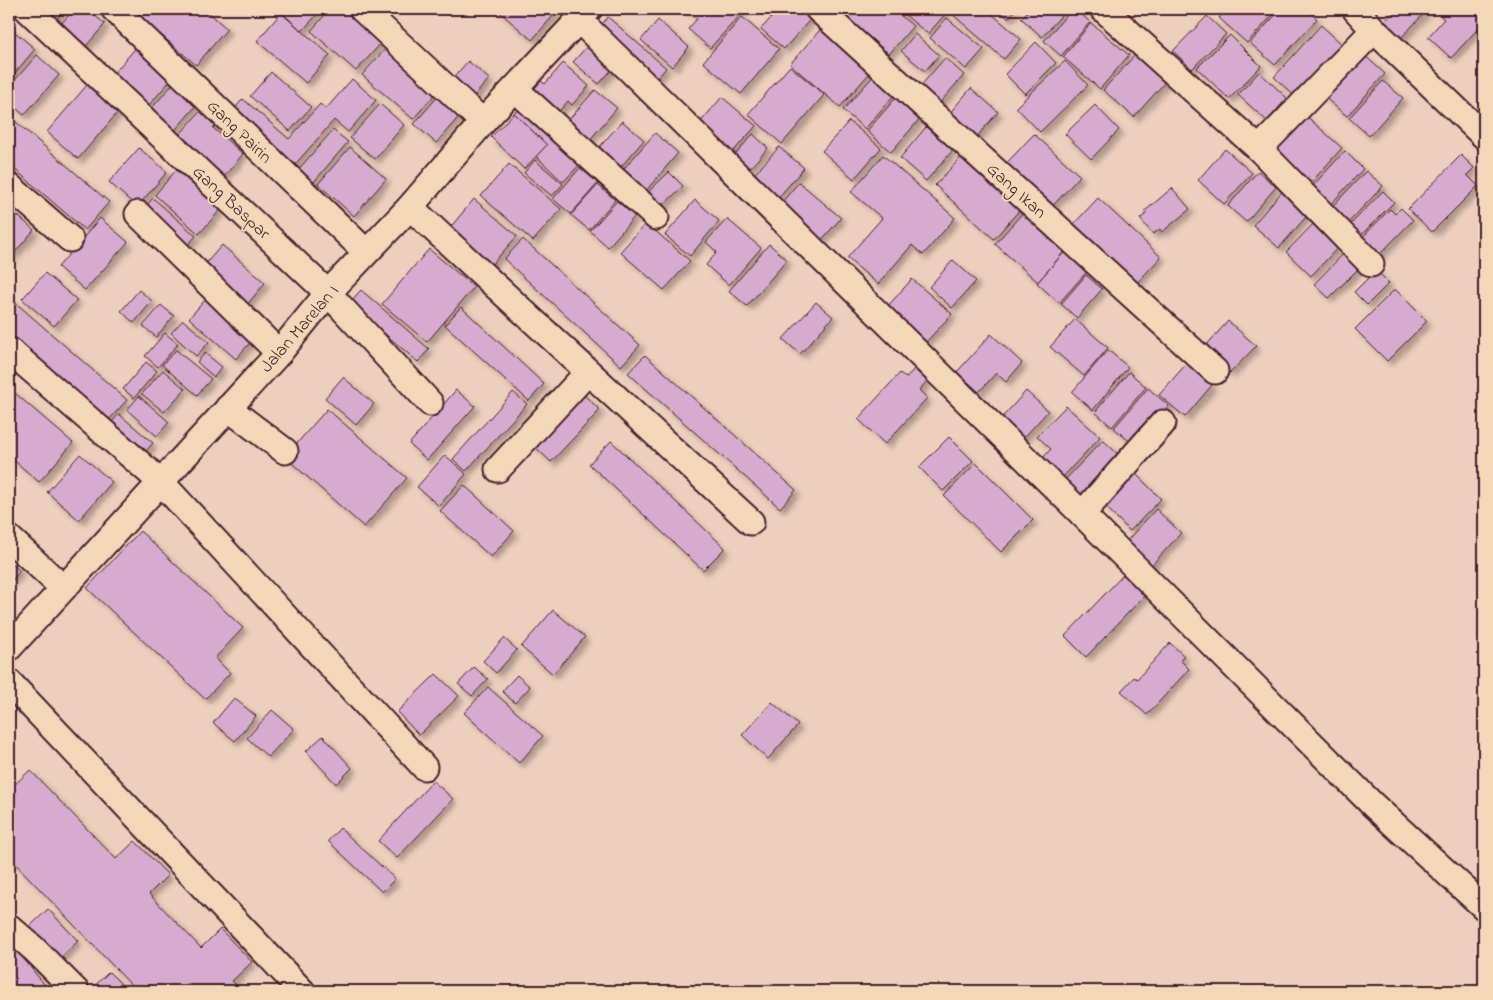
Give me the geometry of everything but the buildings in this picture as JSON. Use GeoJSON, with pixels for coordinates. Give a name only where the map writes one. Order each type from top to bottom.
{"type":"FeatureCollection","features":[{"type":"Feature","properties":{"kind":"street","name":"Gang Baspar"},"geometry":{"type":"LineString","coordinates":[[27,9],[328,293],[430,403]]}},
{"type":"Feature","properties":{"kind":"street","name":"Gang Pairin"},"geometry":{"type":"LineString","coordinates":[[114,9],[366,252]]}},
{"type":"Feature","properties":{"kind":"street"},"geometry":{"type":"LineString","coordinates":[[362,9],[483,122]]}},
{"type":"Feature","properties":{"kind":"street","name":"Gang Ikan"},"geometry":{"type":"LineString","coordinates":[[818,9],[1215,371]]}},
{"type":"Feature","properties":{"kind":"street"},"geometry":{"type":"LineString","coordinates":[[1103,9],[1259,149],[1371,264]]}},
{"type":"Feature","properties":{"kind":"street"},"geometry":{"type":"LineString","coordinates":[[1355,9],[1374,30],[1484,136]]}},
{"type":"Feature","properties":{"kind":"street","name":"Jalan Marelan I"},"geometry":{"type":"LineString","coordinates":[[9,648],[278,353],[328,293],[410,207],[483,122],[584,14]]}},
{"type":"Feature","properties":{"kind":"street"},"geometry":{"type":"LineString","coordinates":[[584,14],[1373,805],[1484,907]]}},
{"type":"Feature","properties":{"kind":"street"},"geometry":{"type":"LineString","coordinates":[[1259,149],[1374,30]]}},
{"type":"Feature","properties":{"kind":"street"},"geometry":{"type":"LineString","coordinates":[[515,89],[656,216]]}},
{"type":"Feature","properties":{"kind":"street"},"geometry":{"type":"LineString","coordinates":[[9,186],[70,239]]}},
{"type":"Feature","properties":{"kind":"street"},"geometry":{"type":"LineString","coordinates":[[410,207],[751,522]]}},
{"type":"Feature","properties":{"kind":"street"},"geometry":{"type":"LineString","coordinates":[[138,214],[278,353]]}},
{"type":"Feature","properties":{"kind":"street"},"geometry":{"type":"LineString","coordinates":[[9,350],[161,482],[424,767]]}},
{"type":"Feature","properties":{"kind":"street"},"geometry":{"type":"LineString","coordinates":[[498,469],[588,372]]}},
{"type":"Feature","properties":{"kind":"street"},"geometry":{"type":"LineString","coordinates":[[228,408],[285,451]]}},
{"type":"Feature","properties":{"kind":"street"},"geometry":{"type":"LineString","coordinates":[[1082,514],[1163,423]]}},
{"type":"Feature","properties":{"kind":"street"},"geometry":{"type":"LineString","coordinates":[[9,538],[63,588]]}},
{"type":"Feature","properties":{"kind":"street"},"geometry":{"type":"LineString","coordinates":[[9,682],[302,991]]}},
{"type":"Feature","properties":{"kind":"street"},"geometry":{"type":"LineString","coordinates":[[9,927],[76,991]]}}]}
